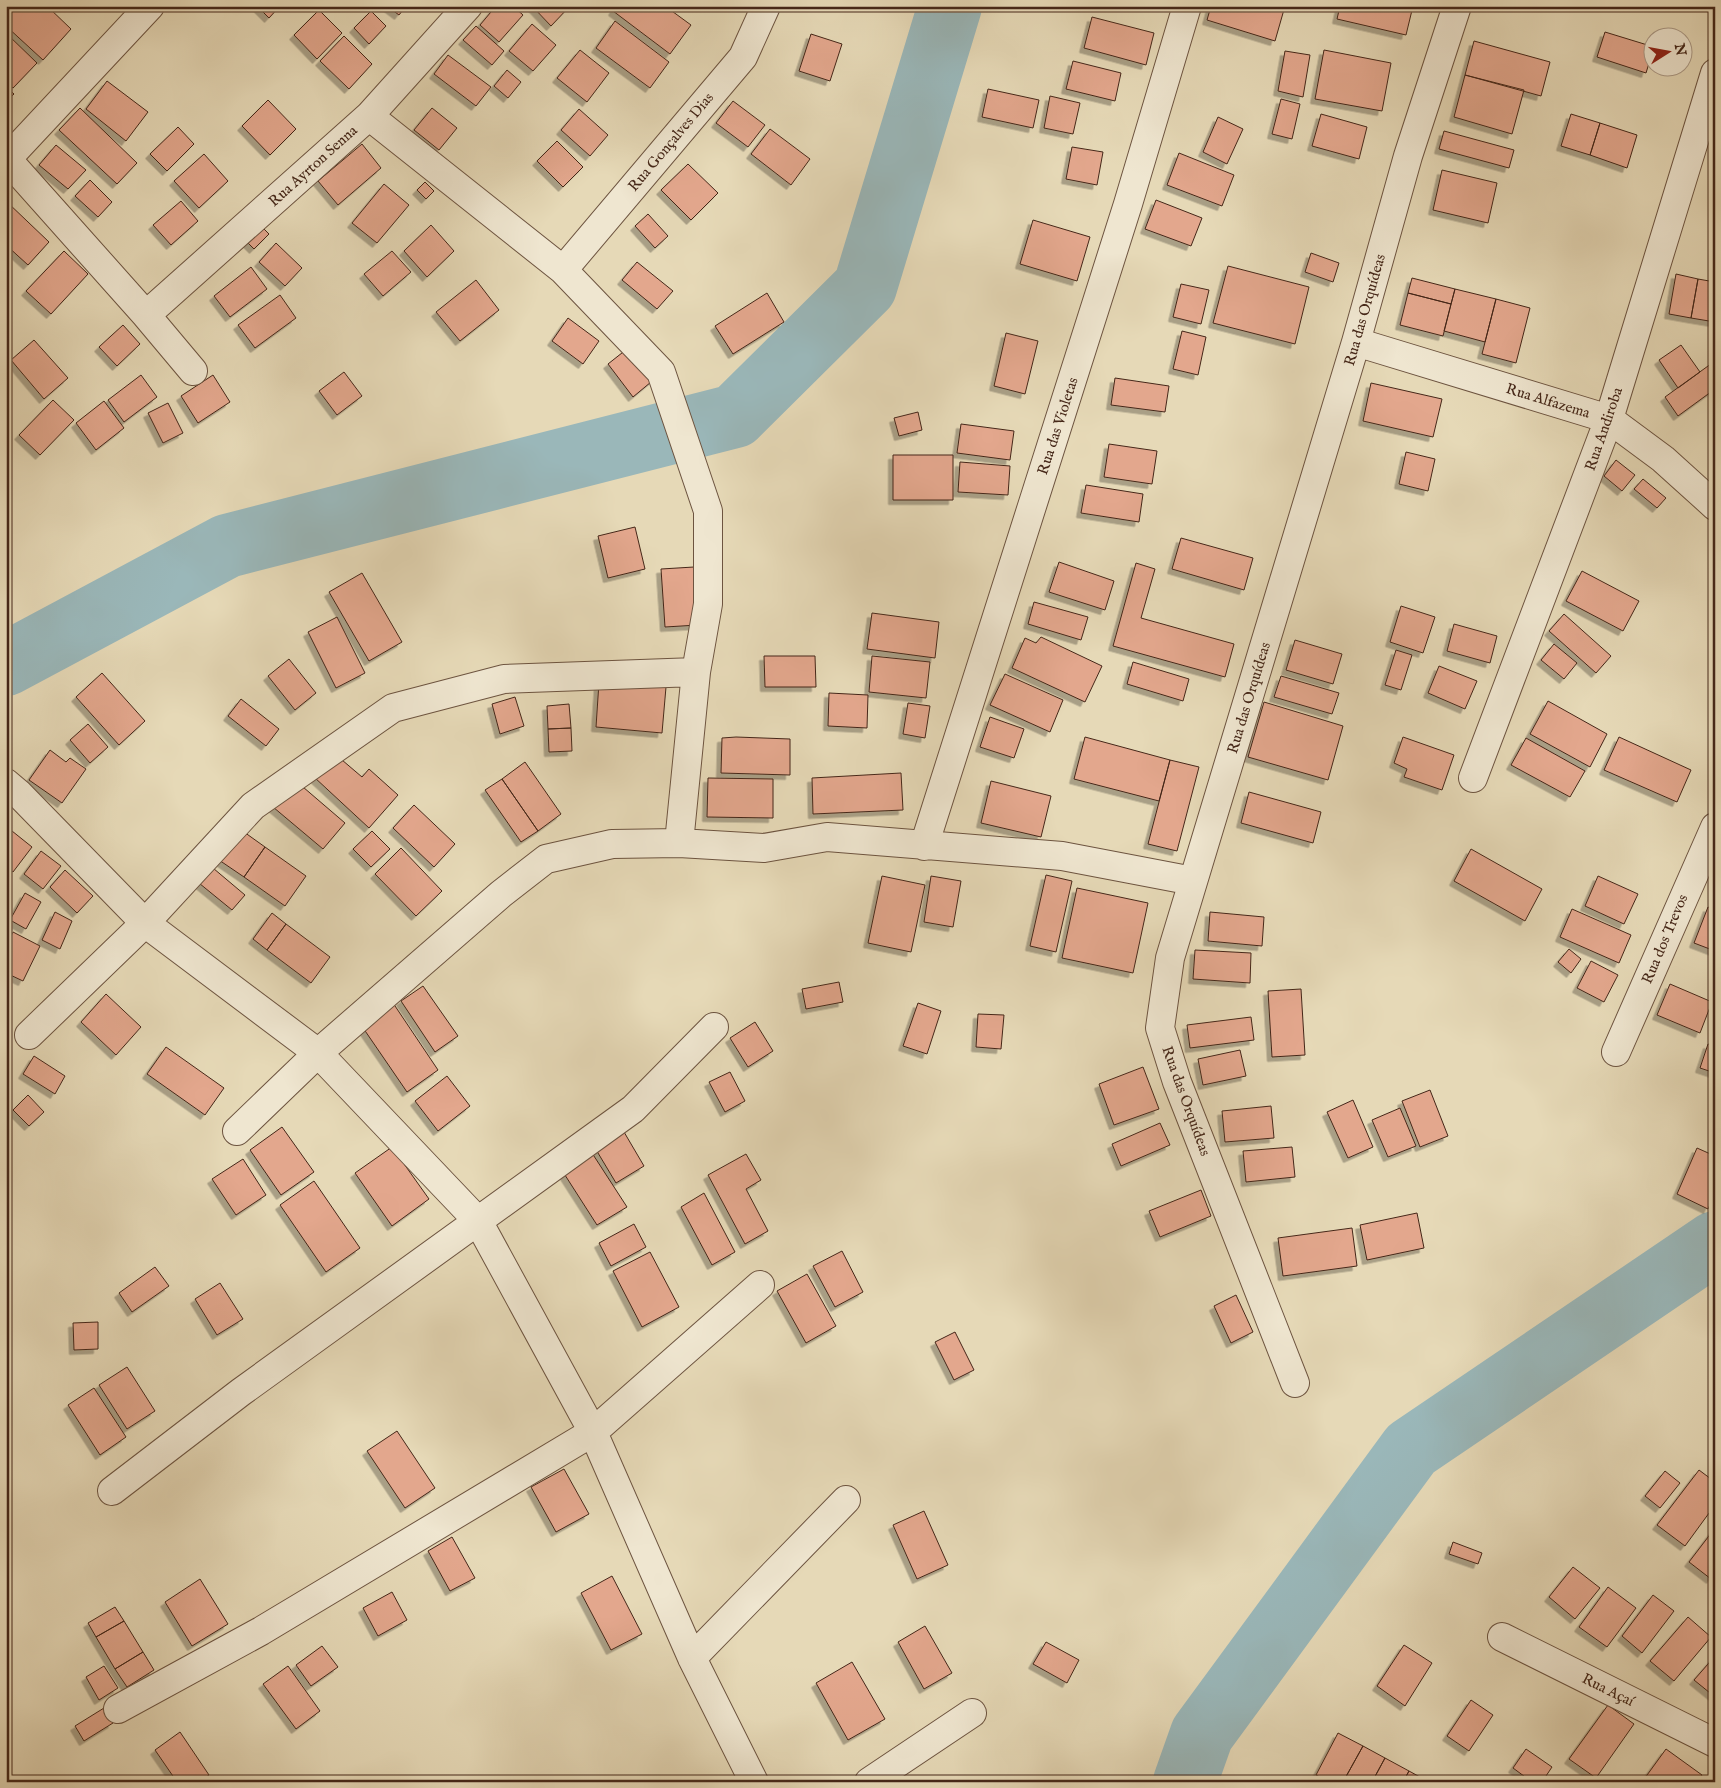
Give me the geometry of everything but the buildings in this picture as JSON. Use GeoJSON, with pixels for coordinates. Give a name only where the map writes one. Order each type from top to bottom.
{"type":"FeatureCollection","features":[{"type":"Feature","properties":{"kind":"street"},"geometry":{"type":"LineString","coordinates":[[150,6],[6,159],[146,315],[193,371]]}},
{"type":"Feature","properties":{"kind":"street","name":"Rua Ayrton Senna"},"geometry":{"type":"LineString","coordinates":[[146,315],[369,116],[468,6]]}},
{"type":"Feature","properties":{"kind":"street","name":"Rua Gonçalves Dias"},"geometry":{"type":"LineString","coordinates":[[563,270],[743,57],[766,6]]}},
{"type":"Feature","properties":{"kind":"street","name":"Rua das Violetas"},"geometry":{"type":"LineString","coordinates":[[924,846],[1128,204],[1187,6]]}},
{"type":"Feature","properties":{"kind":"street","name":"Rua das Orquídeas"},"geometry":{"type":"LineString","coordinates":[[1295,1383],[1177,1082],[1160,1028],[1170,958],[1356,342],[1408,156],[1457,6]]}},
{"type":"Feature","properties":{"kind":"street","name":"Rua Andiroba"},"geometry":{"type":"LineString","coordinates":[[1473,778],[1609,419],[1715,73]]}},
{"type":"Feature","properties":{"kind":"street"},"geometry":{"type":"LineString","coordinates":[[369,116],[563,270],[661,372],[708,511],[708,604],[696,672],[679,843]]}},
{"type":"Feature","properties":{"kind":"street","name":"Rua Alfazema"},"geometry":{"type":"LineString","coordinates":[[1356,342],[1609,419],[1663,459],[1715,506]]}},
{"type":"Feature","properties":{"kind":"street"},"geometry":{"type":"LineString","coordinates":[[29,1035],[145,923],[253,806],[393,708],[504,679],[696,672]]}},
{"type":"Feature","properties":{"kind":"street"},"geometry":{"type":"LineString","coordinates":[[13,788],[145,923],[318,1053],[478,1221],[593,1432],[692,1658],[754,1782]]}},
{"type":"Feature","properties":{"kind":"street"},"geometry":{"type":"LineString","coordinates":[[237,1131],[318,1053],[501,894],[546,859],[612,844],[679,843],[764,848],[827,837],[1062,856],[1193,881]]}},
{"type":"Feature","properties":{"kind":"street","name":"Rua dos Trevos"},"geometry":{"type":"LineString","coordinates":[[1616,1052],[1712,839]]}},
{"type":"Feature","properties":{"kind":"street"},"geometry":{"type":"LineString","coordinates":[[112,1491],[241,1392],[633,1109],[714,1027]]}},
{"type":"Feature","properties":{"kind":"street"},"geometry":{"type":"LineString","coordinates":[[118,1709],[262,1630],[593,1432],[760,1285]]}},
{"type":"Feature","properties":{"kind":"street"},"geometry":{"type":"LineString","coordinates":[[692,1658],[846,1500]]}},
{"type":"Feature","properties":{"kind":"street","name":"Rua Açaí"},"geometry":{"type":"LineString","coordinates":[[1502,1637],[1715,1743]]}},
{"type":"Feature","properties":{"kind":"street"},"geometry":{"type":"LineString","coordinates":[[869,1782],[972,1713]]}},
{"type":"Feature","properties":{"kind":"waterway"},"geometry":{"type":"LineString","coordinates":[[6,664],[227,546],[735,416],[865,287],[950,6]]}},
{"type":"Feature","properties":{"kind":"waterway"},"geometry":{"type":"LineString","coordinates":[[1185,1782],[1202,1734],[1411,1449],[1715,1243]]}}]}
